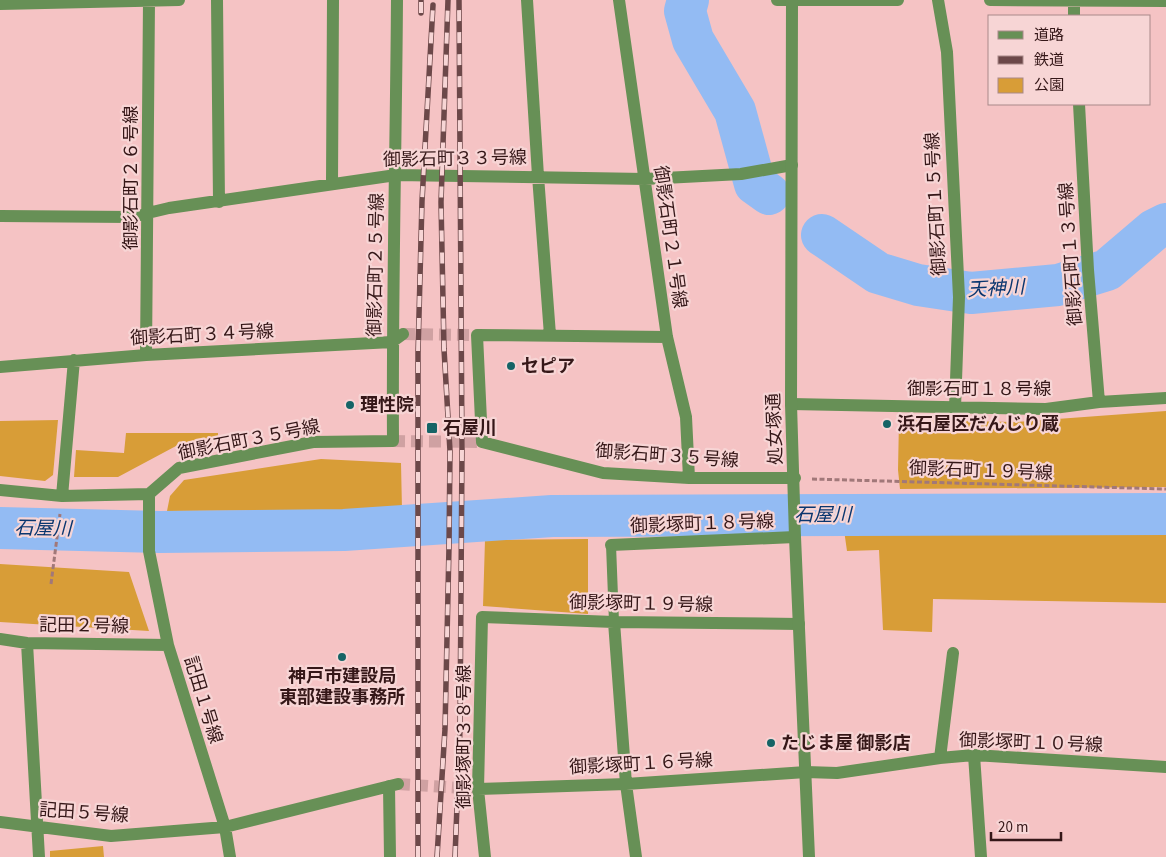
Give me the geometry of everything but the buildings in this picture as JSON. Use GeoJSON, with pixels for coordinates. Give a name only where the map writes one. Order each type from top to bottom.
{"type":"FeatureCollection","features":[{"type":"Feature","properties":{"kind":"street"},"geometry":{"type":"LineString","coordinates":[[0,4],[179,0]]}},
{"type":"Feature","properties":{"kind":"street"},"geometry":{"type":"LineString","coordinates":[[217,0],[219,202]]}},
{"type":"Feature","properties":{"kind":"street"},"geometry":{"type":"LineString","coordinates":[[332,184],[333,0]]}},
{"type":"Feature","properties":{"kind":"street","name":"御影石町２５号線"},"geometry":{"type":"LineString","coordinates":[[393,441],[392,342],[396,175],[397,0]]}},
{"type":"Feature","properties":{"kind":"street"},"geometry":{"type":"LineString","coordinates":[[527,0],[550,335],[667,337]]}},
{"type":"Feature","properties":{"kind":"street","name":"御影石町２１号線"},"geometry":{"type":"LineString","coordinates":[[619,0],[667,337],[686,417],[689,478]]}},
{"type":"Feature","properties":{"kind":"street"},"geometry":{"type":"LineString","coordinates":[[776,0],[898,0]]}},
{"type":"Feature","properties":{"kind":"street","name":"処女塚通"},"geometry":{"type":"LineString","coordinates":[[792,0],[791,404],[809,857]]}},
{"type":"Feature","properties":{"kind":"street","name":"御影石町１５号線"},"geometry":{"type":"LineString","coordinates":[[938,0],[947,52],[959,297],[955,408]]}},
{"type":"Feature","properties":{"kind":"street"},"geometry":{"type":"LineString","coordinates":[[990,0],[1166,1]]}},
{"type":"Feature","properties":{"kind":"street"},"geometry":{"type":"LineString","coordinates":[[1074,0],[1074,15]]}},
{"type":"Feature","properties":{"kind":"street","name":"御影石町２６号線"},"geometry":{"type":"LineString","coordinates":[[146,355],[149,1]]}},
{"type":"Feature","properties":{"kind":"street","name":"御影石町１３号線"},"geometry":{"type":"LineString","coordinates":[[1079,105],[1088,270],[1099,402]]}},
{"type":"Feature","properties":{"kind":"street","name":"御影石町３３号線"},"geometry":{"type":"LineString","coordinates":[[0,216],[131,217],[169,208],[396,175],[645,179],[741,174],[792,165]]}},
{"type":"Feature","properties":{"kind":"street"},"geometry":{"type":"LineString","coordinates":[[392,342],[403,334]]}},
{"type":"Feature","properties":{"kind":"street","name":"御影石町３５号線"},"geometry":{"type":"LineString","coordinates":[[550,335],[477,334],[482,442],[603,472],[689,478],[795,478]]}},
{"type":"Feature","properties":{"kind":"street","name":"御影石町３４号線"},"geometry":{"type":"LineString","coordinates":[[0,367],[146,355],[392,342]]}},
{"type":"Feature","properties":{"kind":"street"},"geometry":{"type":"LineString","coordinates":[[62,501],[74,360]]}},
{"type":"Feature","properties":{"kind":"street","name":"御影石町１８号線"},"geometry":{"type":"LineString","coordinates":[[791,404],[1046,409],[1099,402],[1166,398]]}},
{"type":"Feature","properties":{"kind":"street","name":"御影石町３５号線"},"geometry":{"type":"LineString","coordinates":[[149,494],[178,468],[312,442],[393,441]]}},
{"type":"Feature","properties":{"kind":"street"},"geometry":{"type":"LineString","coordinates":[[0,490],[62,501],[149,494]]}},
{"type":"Feature","properties":{"kind":"street","name":"記田１号線"},"geometry":{"type":"LineString","coordinates":[[149,494],[148,551],[168,646],[225,827],[230,857]]}},
{"type":"Feature","properties":{"kind":"street","name":"御影塚町１８号線"},"geometry":{"type":"LineString","coordinates":[[611,545],[795,534]]}},
{"type":"Feature","properties":{"kind":"street","name":"御影塚町１９号線"},"geometry":{"type":"LineString","coordinates":[[482,616],[614,622],[799,624]]}},
{"type":"Feature","properties":{"kind":"street","name":"御影塚町３８号線"},"geometry":{"type":"LineString","coordinates":[[482,616],[478,789],[485,857]]}},
{"type":"Feature","properties":{"kind":"street"},"geometry":{"type":"LineString","coordinates":[[614,622],[626,784],[636,857]]}},
{"type":"Feature","properties":{"kind":"street","name":"記田２号線"},"geometry":{"type":"LineString","coordinates":[[0,639],[27,642],[168,646]]}},
{"type":"Feature","properties":{"kind":"street"},"geometry":{"type":"LineString","coordinates":[[27,642],[39,857]]}},
{"type":"Feature","properties":{"kind":"street"},"geometry":{"type":"LineString","coordinates":[[940,758],[953,653]]}},
{"type":"Feature","properties":{"kind":"street"},"geometry":{"type":"LineString","coordinates":[[974,755],[981,857]]}},
{"type":"Feature","properties":{"kind":"street","name":"御影塚町１０号線"},"geometry":{"type":"LineString","coordinates":[[806,772],[837,773],[974,755],[1166,768]]}},
{"type":"Feature","properties":{"kind":"street","name":"御影塚町１６号線"},"geometry":{"type":"LineString","coordinates":[[478,789],[626,784],[806,772]]}},
{"type":"Feature","properties":{"kind":"street"},"geometry":{"type":"LineString","coordinates":[[225,827],[394,785],[390,857]]}},
{"type":"Feature","properties":{"kind":"street","name":"記田５号線"},"geometry":{"type":"LineString","coordinates":[[0,822],[111,836],[225,827]]}},
{"type":"Feature","properties":{"kind":"lane"},"geometry":{"type":"LineString","coordinates":[[611,545],[614,622]]}},
{"type":"Feature","properties":{"kind":"path","name":"御影石町１９号線"},"geometry":{"type":"LineString","coordinates":[[795,478],[1067,488],[1166,489]]}},
{"type":"Feature","properties":{"kind":"path"},"geometry":{"type":"LineString","coordinates":[[51,584],[62,501]]}},
{"type":"Feature","properties":{"kind":"green space"},"geometry":{"type":"Polygon","coordinates":[[[1166,411],[1166,487],[900,489],[898,470],[899,420],[1015,422],[1166,411]]]}},
{"type":"Feature","properties":{"kind":"green space"},"geometry":{"type":"Polygon","coordinates":[[[58,420],[53,475],[45,481],[0,476],[0,421],[58,420]]]}},
{"type":"Feature","properties":{"kind":"green space"},"geometry":{"type":"Polygon","coordinates":[[[126,433],[218,433],[218,441],[176,446],[118,477],[74,477],[76,450],[124,453],[126,433]]]}},
{"type":"Feature","properties":{"kind":"green space"},"geometry":{"type":"Polygon","coordinates":[[[321,459],[401,463],[402,510],[167,511],[170,496],[184,480],[321,459]]]}},
{"type":"Feature","properties":{"kind":"green space"},"geometry":{"type":"Polygon","coordinates":[[[844,530],[1166,534],[1166,603],[933,599],[932,632],[883,630],[879,550],[847,551],[844,530]]]}},
{"type":"Feature","properties":{"kind":"green space"},"geometry":{"type":"Polygon","coordinates":[[[588,539],[588,614],[483,606],[485,540],[588,539]]]}},
{"type":"Feature","properties":{"kind":"green space"},"geometry":{"type":"Polygon","coordinates":[[[0,564],[129,572],[149,631],[0,622],[0,564]]]}},
{"type":"Feature","properties":{"kind":"green space"},"geometry":{"type":"Polygon","coordinates":[[[103,846],[104,857],[50,857],[50,851],[103,846]]]}},
{"type":"Feature","properties":{"kind":"waterway","name":"天神川"},"geometry":{"type":"LineString","coordinates":[[688,0],[685,11],[693,40],[735,111],[755,184],[769,194]]}},
{"type":"Feature","properties":{"kind":"waterway","name":"天神川"},"geometry":{"type":"LineString","coordinates":[[822,235],[878,273],[918,285],[971,293],[1058,285],[1107,270],[1154,230],[1166,224]]}},
{"type":"Feature","properties":{"kind":"waterway","name":"石屋川"},"geometry":{"type":"LineString","coordinates":[[0,528],[160,532],[344,530],[552,516],[1166,514]]}},
{"type":"Feature","properties":{"kind":"tunnel"},"geometry":{"type":"LineString","coordinates":[[403,334],[477,335]]}},
{"type":"Feature","properties":{"kind":"tunnel"},"geometry":{"type":"LineString","coordinates":[[393,441],[482,442]]}},
{"type":"Feature","properties":{"kind":"tunnel"},"geometry":{"type":"LineString","coordinates":[[398,784],[478,789]]}},
{"type":"Feature","properties":{"kind":"railway"},"geometry":{"type":"LineString","coordinates":[[421,0],[421,13]]}},
{"type":"Feature","properties":{"kind":"railway"},"geometry":{"type":"LineString","coordinates":[[437,857],[445,729],[449,547],[450,451],[444,349],[441,202],[448,0]]}},
{"type":"Feature","properties":{"kind":"railway"},"geometry":{"type":"LineString","coordinates":[[455,857],[460,729],[462,449],[459,0]]}},
{"type":"Feature","properties":{"kind":"railway"},"geometry":{"type":"LineString","coordinates":[[418,857],[418,353],[422,201],[433,5]]}},
{"type":"Feature","properties":{"kind":"place","name":"セピア"},"geometry":{"type":"Point","coordinates":[511,366]}},
{"type":"Feature","properties":{"kind":"place","name":"理性院"},"geometry":{"type":"Point","coordinates":[350,405]}},
{"type":"Feature","properties":{"kind":"place","name":"浜石屋区だんじり蔵"},"geometry":{"type":"Point","coordinates":[887,424]}},
{"type":"Feature","properties":{"kind":"place","name":"石屋川"},"geometry":{"type":"Point","coordinates":[432,428]}},
{"type":"Feature","properties":{"kind":"place","name":"神戸市建設局 東部建設事務所"},"geometry":{"type":"Point","coordinates":[342,657]}},
{"type":"Feature","properties":{"kind":"place","name":"たじま屋 御影店"},"geometry":{"type":"Point","coordinates":[771,743]}}]}
